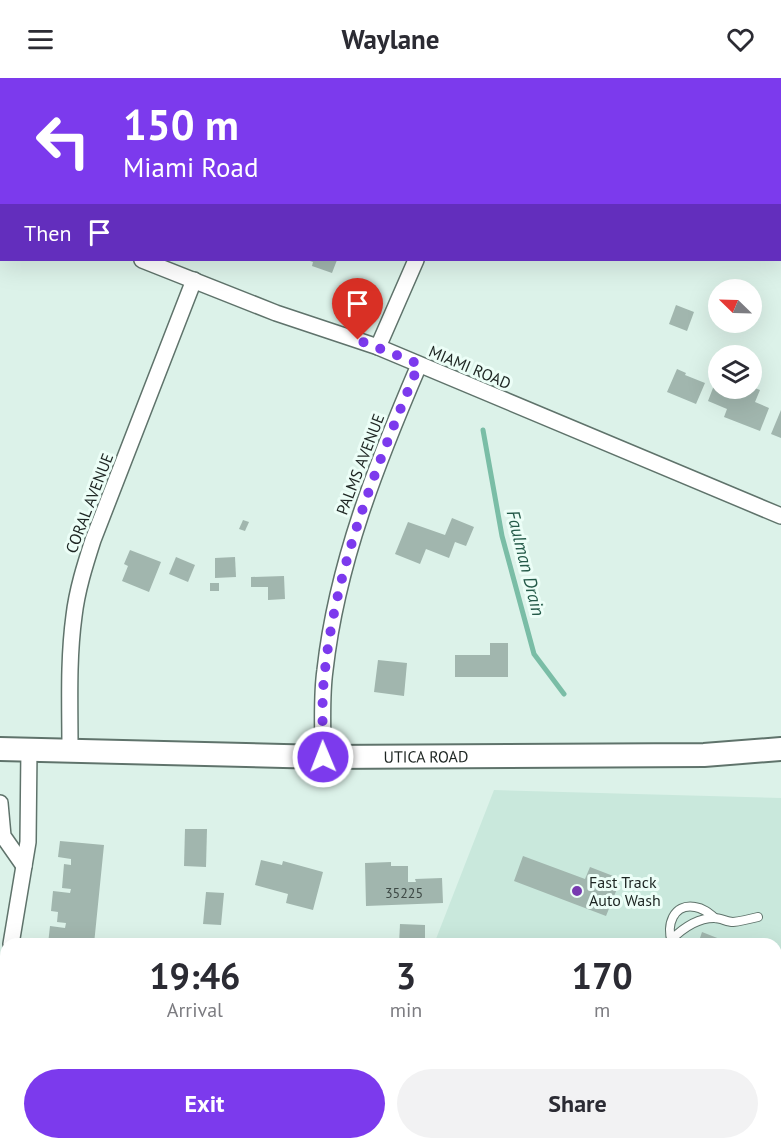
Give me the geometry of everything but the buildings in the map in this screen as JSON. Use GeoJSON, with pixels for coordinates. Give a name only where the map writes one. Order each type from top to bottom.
{"type":"FeatureCollection","features":[{"type":"Feature","properties":{"kind":"main road","name":"UTICA ROAD"},"geometry":{"type":"LineString","coordinates":[[0,749],[323,757],[704,755],[781,749]]}},
{"type":"Feature","properties":{"kind":"street","name":"MIAMI ROAD"},"geometry":{"type":"LineString","coordinates":[[145,261],[276,313],[419,364],[781,516]]}},
{"type":"Feature","properties":{"kind":"street"},"geometry":{"type":"LineString","coordinates":[[378,348],[416,261]]}},
{"type":"Feature","properties":{"kind":"street","name":"CORAL AVENUE"},"geometry":{"type":"LineString","coordinates":[[70,749],[70,673],[73,627],[81,576],[194,280]]}},
{"type":"Feature","properties":{"kind":"street","name":"PALMS AVENUE"},"geometry":{"type":"LineString","coordinates":[[323,757],[325,671],[333,614],[344,565],[353,533],[419,364]]}},
{"type":"Feature","properties":{"kind":"street"},"geometry":{"type":"LineString","coordinates":[[12,938],[28,842],[29,749]]}},
{"type":"Feature","properties":{"kind":"street"},"geometry":{"type":"LineString","coordinates":[[0,803],[3,836],[24,866]]}},
{"type":"Feature","properties":{"kind":"lane"},"geometry":{"type":"LineString","coordinates":[[670,938],[669,925],[676,911],[688,906],[696,907],[715,918],[729,922],[758,917]]}},
{"type":"Feature","properties":{"kind":"lane"},"geometry":{"type":"LineString","coordinates":[[675,938],[682,930],[701,920],[715,918]]}},
{"type":"Feature","properties":{"kind":"shaded area"},"geometry":{"type":"Polygon","coordinates":[[[494,790],[781,798],[781,938],[436,938],[494,790]]]}},
{"type":"Feature","properties":{"kind":"waterway","name":"Faulman Drain"},"geometry":{"type":"LineString","coordinates":[[483,430],[502,536],[534,654],[564,694]]}},
{"type":"Feature","properties":{"kind":"place","name":"Fast Track Auto Wash"},"geometry":{"type":"Point","coordinates":[577,891]}},
{"type":"Feature","properties":{"kind":"route"},"geometry":{"type":"LineString","coordinates":[[323,757],[325,671],[333,614],[344,565],[353,533],[419,364],[358,340]]}}]}
